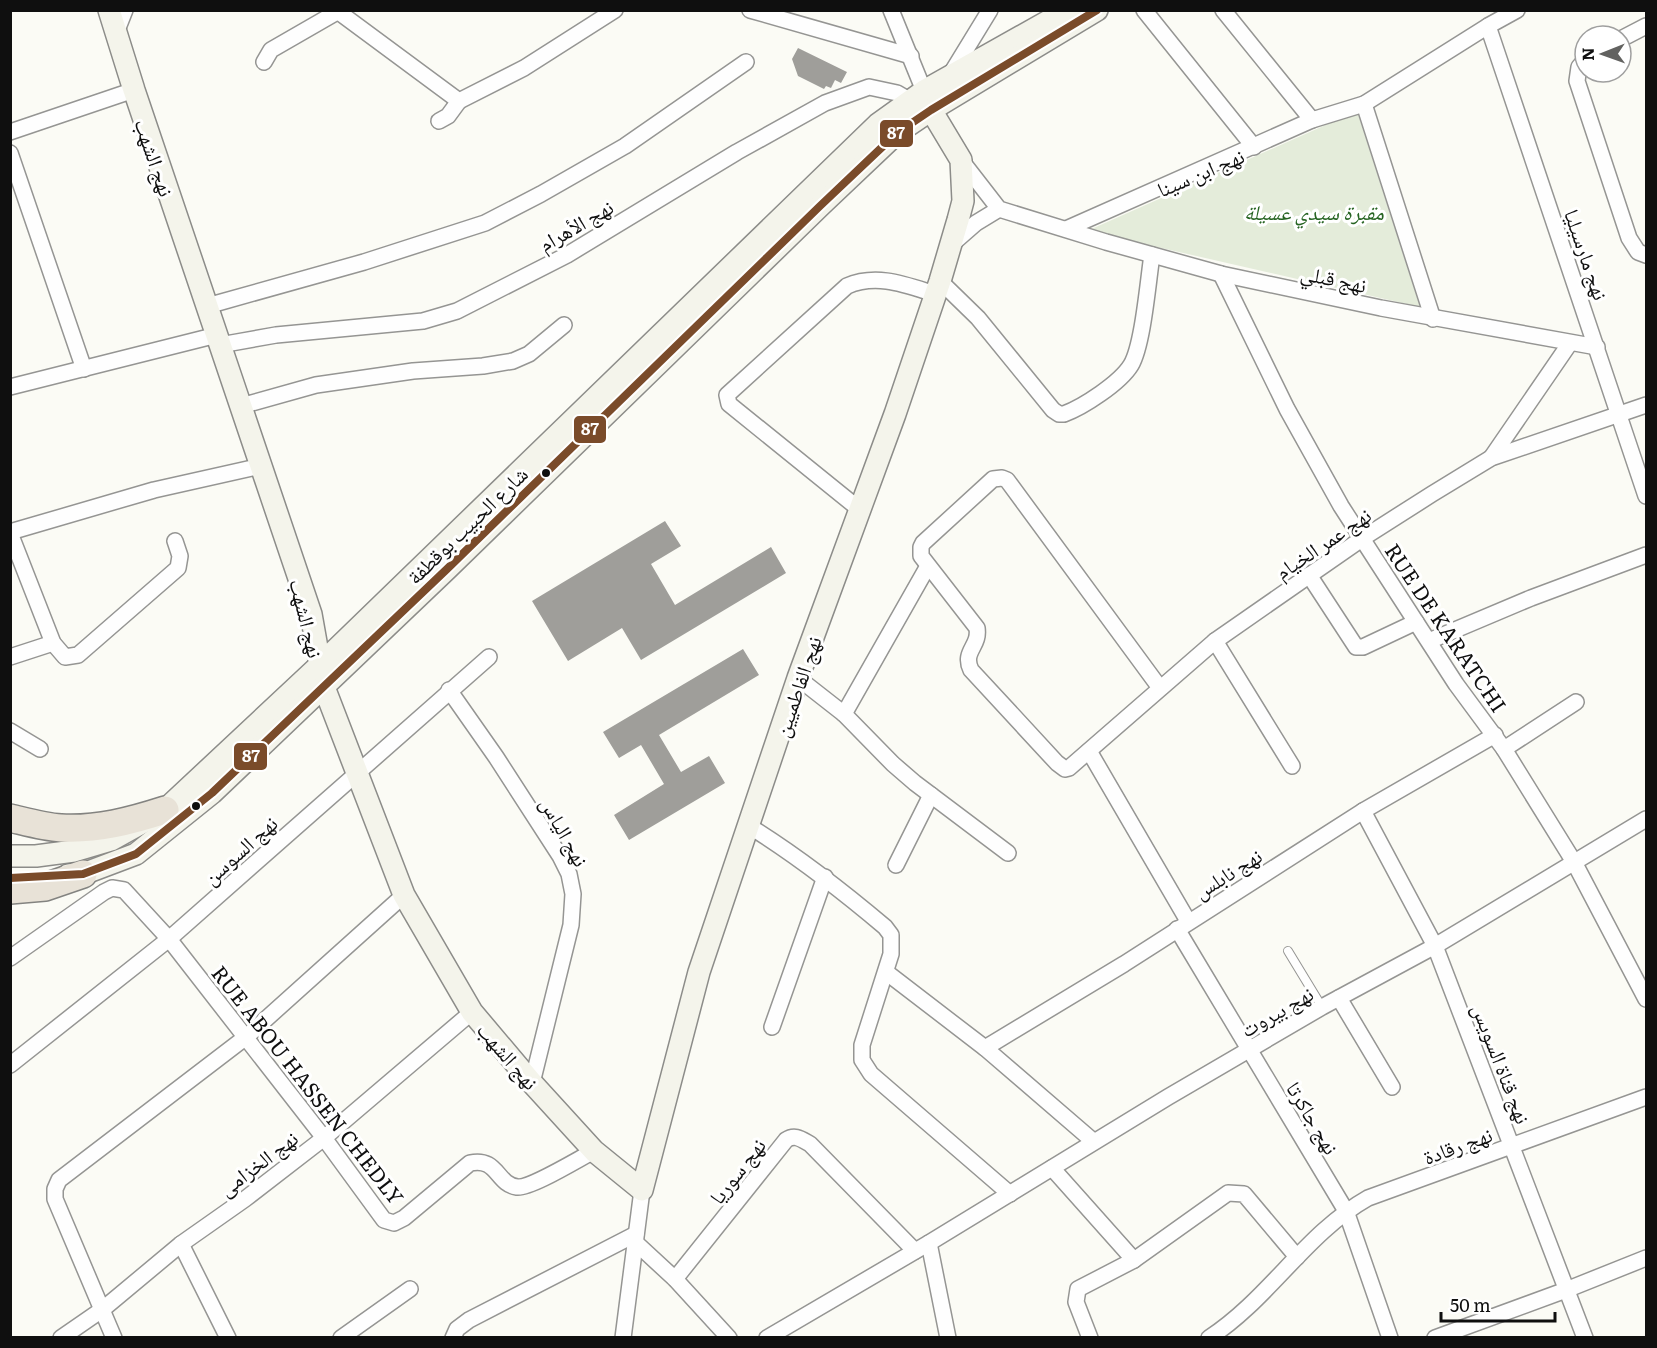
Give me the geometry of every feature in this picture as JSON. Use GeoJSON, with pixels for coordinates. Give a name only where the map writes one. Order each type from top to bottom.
{"type":"FeatureCollection","features":[{"type":"Feature","properties":{"kind":"highway"},"geometry":{"type":"LineString","coordinates":[[10,818],[60,828],[97,827],[123,823],[165,810]]}},
{"type":"Feature","properties":{"kind":"highway"},"geometry":{"type":"LineString","coordinates":[[10,890],[45,887],[83,874]]}},
{"type":"Feature","properties":{"kind":"main road","name":"نهج الشهب"},"geometry":{"type":"LineString","coordinates":[[109,10],[311,614],[324,687],[404,895],[471,1012],[594,1151],[642,1190]]}},
{"type":"Feature","properties":{"kind":"main road","name":"شارع الحبيب بوقطفة"},"geometry":{"type":"LineString","coordinates":[[10,878],[83,874],[136,854],[212,793],[897,133],[949,77],[1068,10]]}},
{"type":"Feature","properties":{"kind":"main road","name":"شارع الحبيب بوقطفة"},"geometry":{"type":"LineString","coordinates":[[10,856],[74,852],[111,840],[165,810],[320,665],[878,124],[922,104],[1097,10]]}},
{"type":"Feature","properties":{"kind":"main road"},"geometry":{"type":"LineString","coordinates":[[922,104],[961,160]]}},
{"type":"Feature","properties":{"kind":"main road","name":"نهج الفاطميين"},"geometry":{"type":"LineString","coordinates":[[642,1190],[699,972],[798,678],[895,414],[952,244],[963,201],[961,160]]}},
{"type":"Feature","properties":{"kind":"street"},"geometry":{"type":"LineString","coordinates":[[116,33],[125,10]]}},
{"type":"Feature","properties":{"kind":"street"},"geometry":{"type":"LineString","coordinates":[[439,121],[448,116],[459,101],[524,68],[615,10]]}},
{"type":"Feature","properties":{"kind":"street"},"geometry":{"type":"LineString","coordinates":[[750,10],[911,56]]}},
{"type":"Feature","properties":{"kind":"street"},"geometry":{"type":"LineString","coordinates":[[891,10],[911,56],[922,104]]}},
{"type":"Feature","properties":{"kind":"street"},"geometry":{"type":"LineString","coordinates":[[949,77],[990,10]]}},
{"type":"Feature","properties":{"kind":"street"},"geometry":{"type":"LineString","coordinates":[[1144,10],[1254,147]]}},
{"type":"Feature","properties":{"kind":"street"},"geometry":{"type":"LineString","coordinates":[[1223,10],[1312,120]]}},
{"type":"Feature","properties":{"kind":"street","name":"نهج ابن سينا"},"geometry":{"type":"LineString","coordinates":[[1066,229],[1312,120],[1364,104],[1517,10]]}},
{"type":"Feature","properties":{"kind":"street"},"geometry":{"type":"LineString","coordinates":[[264,62],[272,50],[336,11],[459,101]]}},
{"type":"Feature","properties":{"kind":"street","name":"نهج مارسيليا"},"geometry":{"type":"LineString","coordinates":[[1488,26],[1647,496]]}},
{"type":"Feature","properties":{"kind":"street"},"geometry":{"type":"LineString","coordinates":[[1633,33],[1647,26]]}},
{"type":"Feature","properties":{"kind":"street"},"geometry":{"type":"LineString","coordinates":[[207,306],[364,262],[485,222],[541,194],[625,146],[746,62]]}},
{"type":"Feature","properties":{"kind":"street"},"geometry":{"type":"LineString","coordinates":[[1578,84],[1629,238],[1638,252],[1647,255]]}},
{"type":"Feature","properties":{"kind":"street","name":"نهج الأهرام"},"geometry":{"type":"LineString","coordinates":[[10,387],[218,340],[423,321],[457,311],[567,255],[736,152],[825,103],[869,87],[897,93],[922,104]]}},
{"type":"Feature","properties":{"kind":"street"},"geometry":{"type":"LineString","coordinates":[[10,132],[134,90]]}},
{"type":"Feature","properties":{"kind":"street"},"geometry":{"type":"LineString","coordinates":[[1364,104],[1433,319]]}},
{"type":"Feature","properties":{"kind":"street"},"geometry":{"type":"LineString","coordinates":[[10,153],[84,369]]}},
{"type":"Feature","properties":{"kind":"street"},"geometry":{"type":"LineString","coordinates":[[961,160],[999,209],[1066,229]]}},
{"type":"Feature","properties":{"kind":"street"},"geometry":{"type":"LineString","coordinates":[[952,244],[976,223],[999,209]]}},
{"type":"Feature","properties":{"kind":"street","name":"نهج قبلي"},"geometry":{"type":"LineString","coordinates":[[1066,229],[1221,274],[1433,319],[1597,346]]}},
{"type":"Feature","properties":{"kind":"street"},"geometry":{"type":"LineString","coordinates":[[859,509],[729,404],[727,399],[729,391],[847,286],[860,280],[892,281],[938,287],[978,318],[1053,410],[1064,414],[1118,380],[1131,365],[1137,347],[1152,255]]}},
{"type":"Feature","properties":{"kind":"street","name":"RUE DE KARATCHI"},"geometry":{"type":"LineString","coordinates":[[1221,274],[1287,409],[1341,506],[1456,684],[1504,749],[1574,862],[1647,999]]}},
{"type":"Feature","properties":{"kind":"street"},"geometry":{"type":"LineString","coordinates":[[241,406],[316,385],[413,371],[483,366],[513,361],[529,354],[564,325]]}},
{"type":"Feature","properties":{"kind":"street"},"geometry":{"type":"LineString","coordinates":[[1491,458],[1570,342]]}},
{"type":"Feature","properties":{"kind":"street","name":"نهج عمر الخيام"},"geometry":{"type":"LineString","coordinates":[[928,566],[977,628],[977,639],[968,655],[971,670],[1057,764],[1065,769],[1089,752],[1215,641],[1363,538],[1491,458],[1647,405]]}},
{"type":"Feature","properties":{"kind":"street"},"geometry":{"type":"LineString","coordinates":[[175,541],[180,556],[178,568],[78,656],[65,657],[52,643],[10,532],[154,490],[261,466]]}},
{"type":"Feature","properties":{"kind":"street"},"geometry":{"type":"LineString","coordinates":[[844,714],[928,566],[920,552],[926,538],[993,479],[1002,478],[1007,480],[1160,688]]}},
{"type":"Feature","properties":{"kind":"street"},"geometry":{"type":"LineString","coordinates":[[1429,641],[1531,598],[1647,555]]}},
{"type":"Feature","properties":{"kind":"street"},"geometry":{"type":"LineString","coordinates":[[1310,575],[1356,647],[1363,647],[1416,622]]}},
{"type":"Feature","properties":{"kind":"street"},"geometry":{"type":"LineString","coordinates":[[1215,641],[1292,766]]}},
{"type":"Feature","properties":{"kind":"street"},"geometry":{"type":"LineString","coordinates":[[10,657],[52,643]]}},
{"type":"Feature","properties":{"kind":"street","name":"نهج السوسن"},"geometry":{"type":"LineString","coordinates":[[10,1065],[169,939],[489,657]]}},
{"type":"Feature","properties":{"kind":"street"},"geometry":{"type":"LineString","coordinates":[[798,678],[844,714],[893,764],[1008,853]]}},
{"type":"Feature","properties":{"kind":"street","name":"نهج الياس"},"geometry":{"type":"LineString","coordinates":[[449,690],[535,816],[569,874],[573,894],[571,925],[532,1083]]}},
{"type":"Feature","properties":{"kind":"street"},"geometry":{"type":"LineString","coordinates":[[1504,749],[1576,702]]}},
{"type":"Feature","properties":{"kind":"street"},"geometry":{"type":"LineString","coordinates":[[10,731],[40,749]]}},
{"type":"Feature","properties":{"kind":"street","name":"نهج نابلس"},"geometry":{"type":"LineString","coordinates":[[984,1048],[1124,964],[1363,812],[1495,735]]}},
{"type":"Feature","properties":{"kind":"street","name":"نهج جاكرتا"},"geometry":{"type":"LineString","coordinates":[[1089,752],[1249,1050],[1346,1211],[1390,1338]]}},
{"type":"Feature","properties":{"kind":"street"},"geometry":{"type":"LineString","coordinates":[[896,865],[932,795]]}},
{"type":"Feature","properties":{"kind":"street","name":"نهج قناة السويس"},"geometry":{"type":"LineString","coordinates":[[1363,812],[1435,946],[1585,1338]]}},
{"type":"Feature","properties":{"kind":"street","name":"نهج بيروت"},"geometry":{"type":"LineString","coordinates":[[767,1338],[929,1243],[1093,1141],[1322,1007],[1435,946],[1647,819]]}},
{"type":"Feature","properties":{"kind":"street"},"geometry":{"type":"LineString","coordinates":[[748,826],[788,850],[825,877],[885,927],[891,935],[891,954],[862,1045],[864,1065],[871,1074],[1010,1194]]}},
{"type":"Feature","properties":{"kind":"street"},"geometry":{"type":"LineString","coordinates":[[772,1027],[825,877]]}},
{"type":"Feature","properties":{"kind":"street","name":"RUE ABOU HASSEN CHEDLY"},"geometry":{"type":"LineString","coordinates":[[10,958],[112,888],[124,890],[169,939],[324,1138],[384,1220],[394,1223],[404,1218],[470,1163],[479,1161],[489,1164],[510,1184],[519,1187],[533,1183],[594,1151]]}},
{"type":"Feature","properties":{"kind":"street"},"geometry":{"type":"LineString","coordinates":[[114,1338],[55,1199],[55,1189],[59,1180],[246,1037],[404,895]]}},
{"type":"Feature","properties":{"kind":"street"},"geometry":{"type":"LineString","coordinates":[[886,972],[984,1048],[1093,1141]]}},
{"type":"Feature","properties":{"kind":"street"},"geometry":{"type":"LineString","coordinates":[[1339,998],[1392,1087]]}},
{"type":"Feature","properties":{"kind":"street","name":"نهج الخزامى"},"geometry":{"type":"LineString","coordinates":[[62,1338],[103,1309],[181,1244],[324,1138],[471,1012]]}},
{"type":"Feature","properties":{"kind":"street","name":"نهج رقادة"},"geometry":{"type":"LineString","coordinates":[[1209,1338],[1245,1311],[1346,1211],[1368,1198],[1647,1097]]}},
{"type":"Feature","properties":{"kind":"street","name":"نهج سوريا"},"geometry":{"type":"LineString","coordinates":[[675,1279],[791,1136],[810,1144],[915,1251]]}},
{"type":"Feature","properties":{"kind":"street"},"geometry":{"type":"LineString","coordinates":[[1052,1168],[1134,1260]]}},
{"type":"Feature","properties":{"kind":"street"},"geometry":{"type":"LineString","coordinates":[[623,1338],[642,1190]]}},
{"type":"Feature","properties":{"kind":"street"},"geometry":{"type":"LineString","coordinates":[[1090,1338],[1076,1302],[1078,1289],[1134,1260],[1228,1193],[1244,1194],[1297,1257]]}},
{"type":"Feature","properties":{"kind":"street"},"geometry":{"type":"LineString","coordinates":[[635,1238],[729,1338]]}},
{"type":"Feature","properties":{"kind":"street"},"geometry":{"type":"LineString","coordinates":[[453,1338],[457,1329],[469,1320],[635,1238]]}},
{"type":"Feature","properties":{"kind":"street"},"geometry":{"type":"LineString","coordinates":[[929,1243],[948,1338]]}},
{"type":"Feature","properties":{"kind":"street"},"geometry":{"type":"LineString","coordinates":[[181,1244],[228,1338]]}},
{"type":"Feature","properties":{"kind":"street"},"geometry":{"type":"LineString","coordinates":[[1435,1338],[1647,1258]]}},
{"type":"Feature","properties":{"kind":"street"},"geometry":{"type":"LineString","coordinates":[[341,1338],[410,1288]]}},
{"type":"Feature","properties":{"kind":"lane"},"geometry":{"type":"LineString","coordinates":[[1288,951],[1322,1007]]}},
{"type":"Feature","properties":{"kind":"green space","name":"مقبرة سيدي عسيلة"},"geometry":{"type":"Polygon","coordinates":[[[1357,111],[1420,307],[1087,231],[1357,111]]]}},
{"type":"Feature","properties":{"kind":"building"},"geometry":{"type":"Polygon","coordinates":[[[798,48],[847,72],[841,83],[835,80],[831,88],[826,86],[824,89],[798,76],[792,59],[798,48]]]}},
{"type":"Feature","properties":{"kind":"building"},"geometry":{"type":"Polygon","coordinates":[[[665,521],[681,546],[651,564],[675,605],[771,547],[786,573],[641,660],[622,628],[568,661],[532,601],[665,521]]]}},
{"type":"Feature","properties":{"kind":"building"},"geometry":{"type":"Polygon","coordinates":[[[743,649],[759,675],[659,735],[681,772],[709,756],[725,783],[629,840],[614,815],[664,784],[641,745],[619,758],[603,732],[743,649]]]}},
{"type":"Feature","properties":{"kind":"transit line","name":"87"},"geometry":{"type":"LineString","coordinates":[[10,878],[83,874],[136,854],[212,793],[897,133],[1097,10]]}}]}
